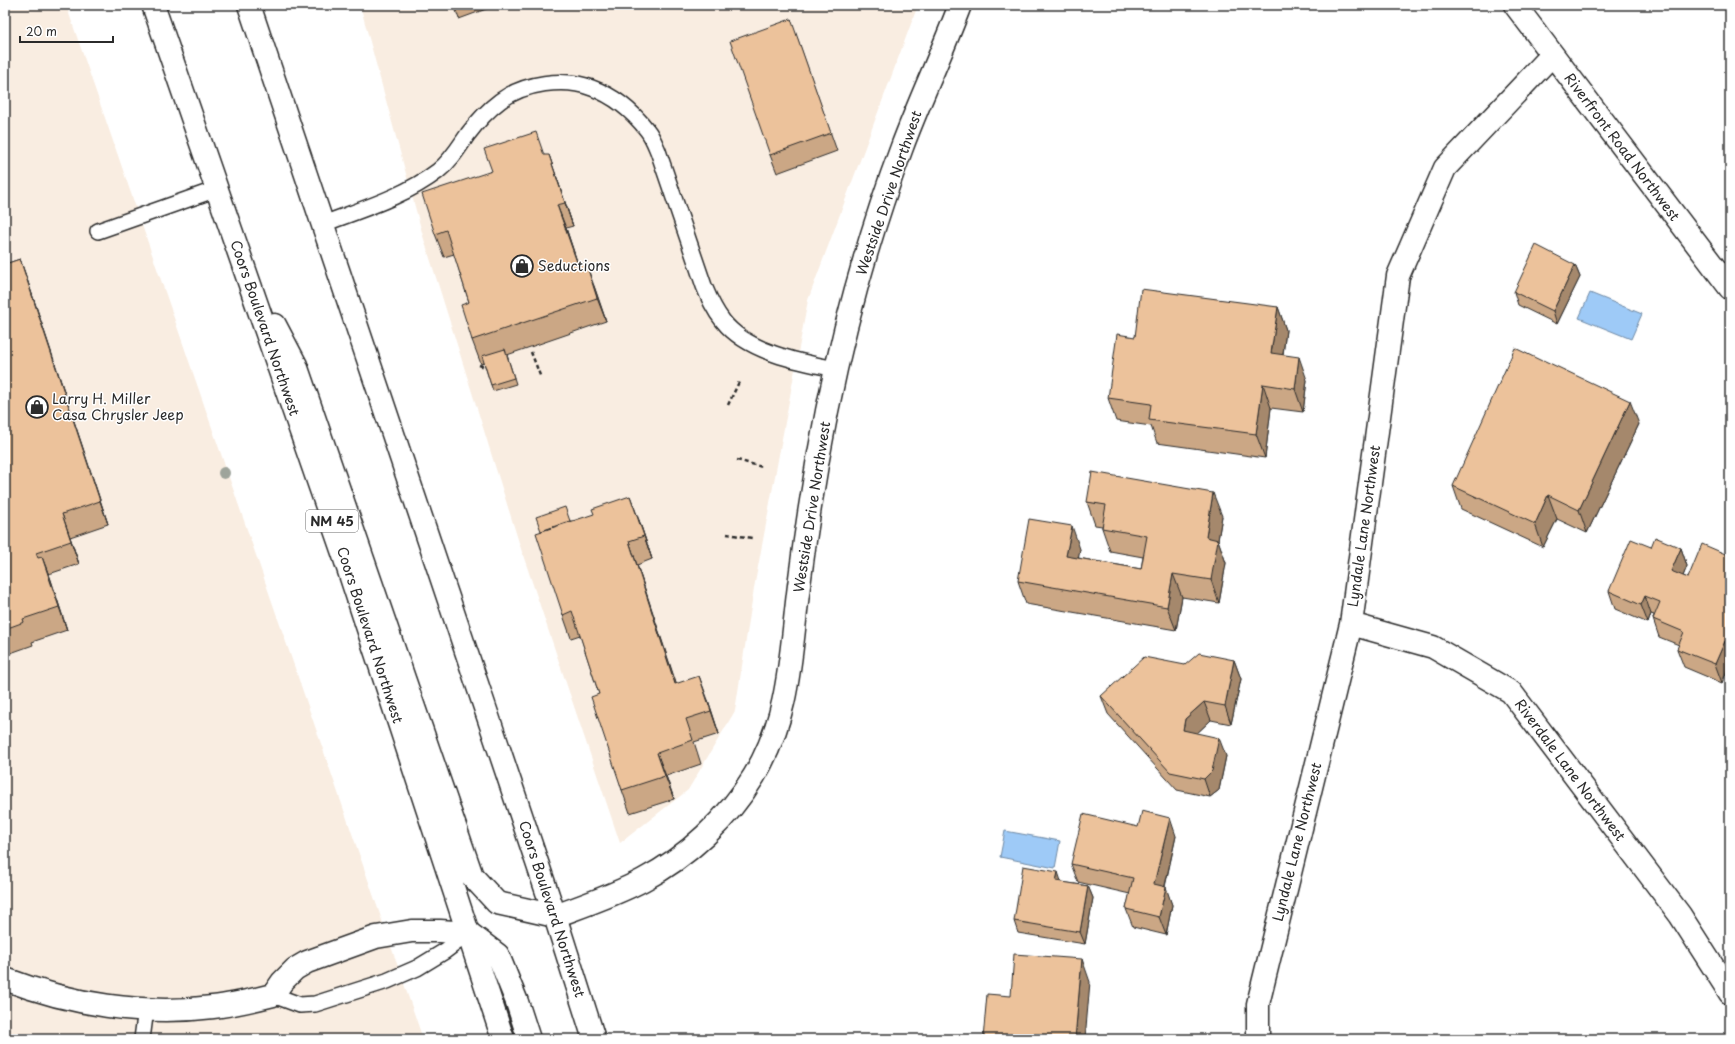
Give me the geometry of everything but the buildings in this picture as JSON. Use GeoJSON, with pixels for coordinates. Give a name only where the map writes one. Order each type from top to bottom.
{"type":"FeatureCollection","features":[{"type":"Feature","properties":{"kind":"street","name":"Coors Boulevard Northwest"},"geometry":{"type":"LineString","coordinates":[[153,5],[343,553],[503,1039]]}},
{"type":"Feature","properties":{"kind":"street","name":"Coors Boulevard Northwest"},"geometry":{"type":"LineString","coordinates":[[249,5],[555,916],[594,1039]]}},
{"type":"Feature","properties":{"kind":"street","name":"Westside Drive Northwest"},"geometry":{"type":"LineString","coordinates":[[555,916],[622,890],[645,879],[668,865],[715,826],[736,802],[754,776],[761,762],[779,720],[787,692],[806,534],[819,450],[836,369],[859,281],[886,194],[917,108],[960,5]]}},
{"type":"Feature","properties":{"kind":"street","name":"Riverfront Road Northwest"},"geometry":{"type":"LineString","coordinates":[[1515,5],[1730,288]]}},
{"type":"Feature","properties":{"kind":"street","name":"Lyndale Lane Northwest"},"geometry":{"type":"LineString","coordinates":[[1258,1039],[1258,1004],[1351,624],[1398,276],[1445,168],[1552,55]]}},
{"type":"Feature","properties":{"kind":"street"},"geometry":{"type":"LineString","coordinates":[[239,254],[296,365],[472,876],[497,902],[555,916]]}},
{"type":"Feature","properties":{"kind":"street","name":"Riverdale Lane Northwest"},"geometry":{"type":"LineString","coordinates":[[1351,624],[1433,647],[1511,692],[1680,915],[1730,993]]}},
{"type":"Feature","properties":{"kind":"street"},"geometry":{"type":"LineString","coordinates":[[5,979],[28,988],[65,998],[104,1005],[146,1009],[181,1010],[213,1007],[273,995],[294,969],[307,962],[376,937],[412,932],[440,931],[469,933],[498,955],[517,1002],[529,1039]]}},
{"type":"Feature","properties":{"kind":"lane"},"geometry":{"type":"LineString","coordinates":[[323,224],[391,198],[418,185],[439,170],[457,152],[469,133],[482,117],[500,101],[521,90],[544,84],[569,83],[592,88],[614,99],[632,113],[648,131],[658,151],[711,304],[724,322],[741,337],[762,349],[784,357],[836,369]]}},
{"type":"Feature","properties":{"kind":"lane"},"geometry":{"type":"LineString","coordinates":[[98,231],[217,189]]}},
{"type":"Feature","properties":{"kind":"lane"},"geometry":{"type":"LineString","coordinates":[[273,995],[300,1005],[315,1004],[379,984],[417,968],[445,951],[469,933]]}},
{"type":"Feature","properties":{"kind":"lane"},"geometry":{"type":"LineString","coordinates":[[142,1039],[146,1009]]}},
{"type":"Feature","properties":{"kind":"path"},"geometry":{"type":"LineString","coordinates":[[531,352],[541,378]]}},
{"type":"Feature","properties":{"kind":"path"},"geometry":{"type":"LineString","coordinates":[[479,365],[485,367]]}},
{"type":"Feature","properties":{"kind":"path"},"geometry":{"type":"LineString","coordinates":[[728,404],[739,382]]}},
{"type":"Feature","properties":{"kind":"path"},"geometry":{"type":"LineString","coordinates":[[737,460],[762,467]]}},
{"type":"Feature","properties":{"kind":"path"},"geometry":{"type":"LineString","coordinates":[[727,534],[752,538]]}},
{"type":"Feature","properties":{"kind":"shaded area"},"geometry":{"type":"Polygon","coordinates":[[[5,5],[66,5],[423,1039],[5,1039],[5,5]]]}},
{"type":"Feature","properties":{"kind":"shaded area"},"geometry":{"type":"Polygon","coordinates":[[[360,5],[918,5],[808,300],[754,588],[735,711],[688,790],[620,843],[522,552],[423,236],[360,5]]]}},
{"type":"Feature","properties":{"kind":"water"},"geometry":{"type":"Polygon","coordinates":[[[1590,293],[1642,314],[1631,339],[1579,318],[1590,293]]]}},
{"type":"Feature","properties":{"kind":"water"},"geometry":{"type":"Polygon","coordinates":[[[1005,831],[1060,841],[1055,868],[1000,857],[1005,831]]]}},
{"type":"Feature","properties":{"kind":"place","name":"Seductions"},"geometry":{"type":"Point","coordinates":[522,266]}},
{"type":"Feature","properties":{"kind":"place","name":"Larry H. Miller Casa Chrysler Jeep"},"geometry":{"type":"Point","coordinates":[37,407]}}]}
